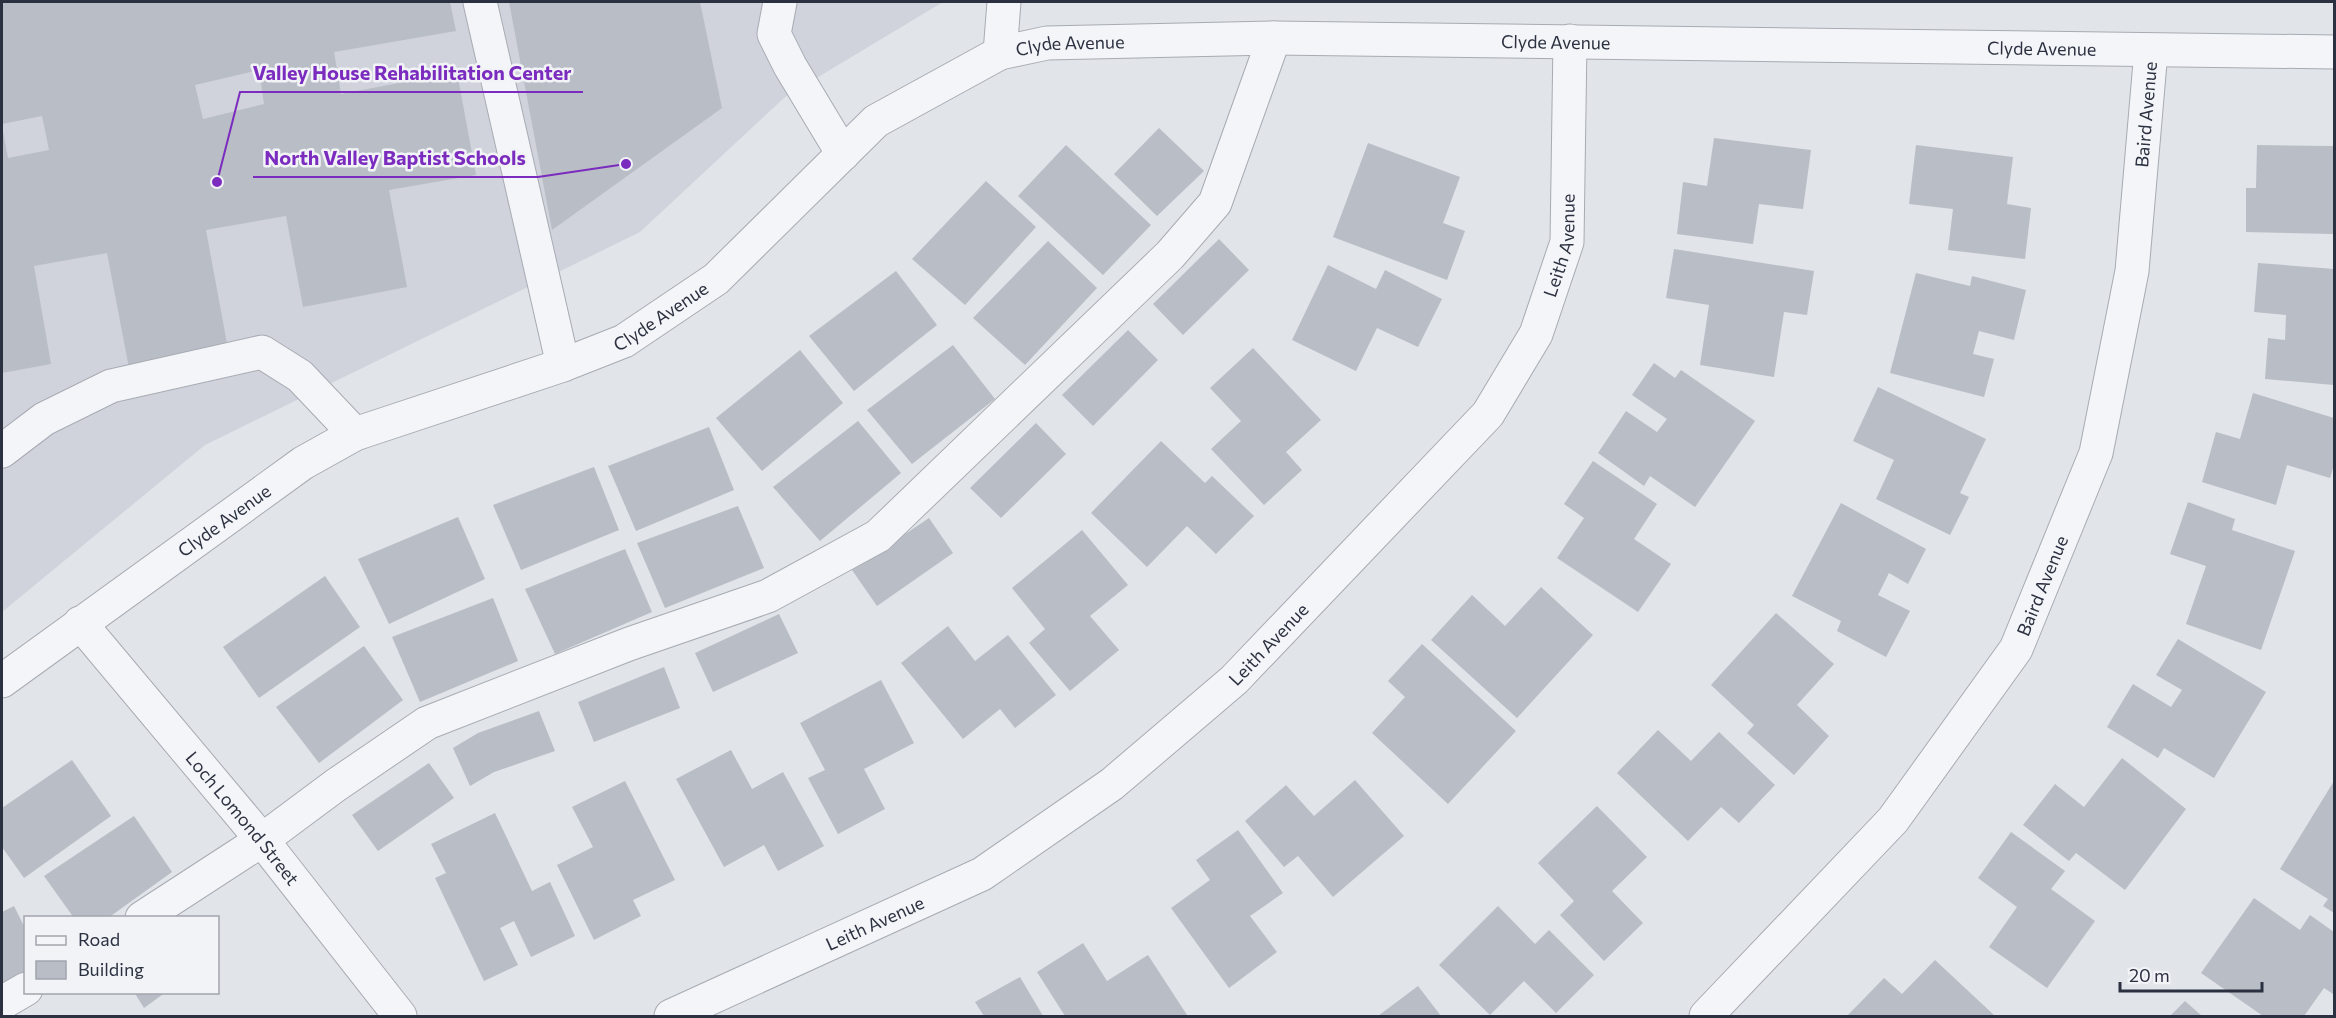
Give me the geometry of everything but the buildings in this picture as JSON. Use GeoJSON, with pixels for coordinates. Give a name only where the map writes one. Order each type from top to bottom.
{"type":"FeatureCollection","features":[{"type":"Feature","properties":{"kind":"street"},"geometry":{"type":"LineString","coordinates":[[480,2],[563,364]]}},
{"type":"Feature","properties":{"kind":"street"},"geometry":{"type":"LineString","coordinates":[[780,2],[774,34],[790,66],[843,154]]}},
{"type":"Feature","properties":{"kind":"street"},"geometry":{"type":"LineString","coordinates":[[1000,52],[1004,2]]}},
{"type":"Feature","properties":{"kind":"street"},"geometry":{"type":"LineString","coordinates":[[145,916],[262,840],[336,785],[427,723],[629,644],[768,596],[878,536],[1170,255],[1215,203],[1274,38]]}},
{"type":"Feature","properties":{"kind":"street","name":"Clyde Avenue"},"geometry":{"type":"LineString","coordinates":[[2,681],[303,463],[355,434],[563,364],[624,341],[716,279],[876,121],[1000,52],[1047,43],[1274,38],[2334,52]]}},
{"type":"Feature","properties":{"kind":"street","name":"Leith Avenue"},"geometry":{"type":"LineString","coordinates":[[670,1017],[982,874],[1112,784],[1234,680],[1488,414],[1536,334],[1567,242],[1571,102],[1570,41]]}},
{"type":"Feature","properties":{"kind":"street","name":"Baird Avenue"},"geometry":{"type":"LineString","coordinates":[[1706,1017],[1893,820],[2016,649],[2096,453],[2132,271],[2151,51]]}},
{"type":"Feature","properties":{"kind":"street"},"geometry":{"type":"LineString","coordinates":[[2,452],[44,419],[111,386],[262,352],[300,376],[355,434]]}},
{"type":"Feature","properties":{"kind":"street","name":"Loch Lomond Street"},"geometry":{"type":"LineString","coordinates":[[80,623],[262,840],[400,1017]]}},
{"type":"Feature","properties":{"kind":"street"},"geometry":{"type":"LineString","coordinates":[[2,1003],[24,990]]}},
{"type":"Feature","properties":{"kind":"shaded area"},"geometry":{"type":"Polygon","coordinates":[[[2,2],[943,2],[785,97],[640,232],[205,445],[2,612],[2,2]]]}},
{"type":"Feature","properties":{"kind":"place","name":"North Valley Baptist Schools"},"geometry":{"type":"Point","coordinates":[626,164]}},
{"type":"Feature","properties":{"kind":"place","name":"Valley House Rehabilitation Center"},"geometry":{"type":"Point","coordinates":[217,182]}}]}
